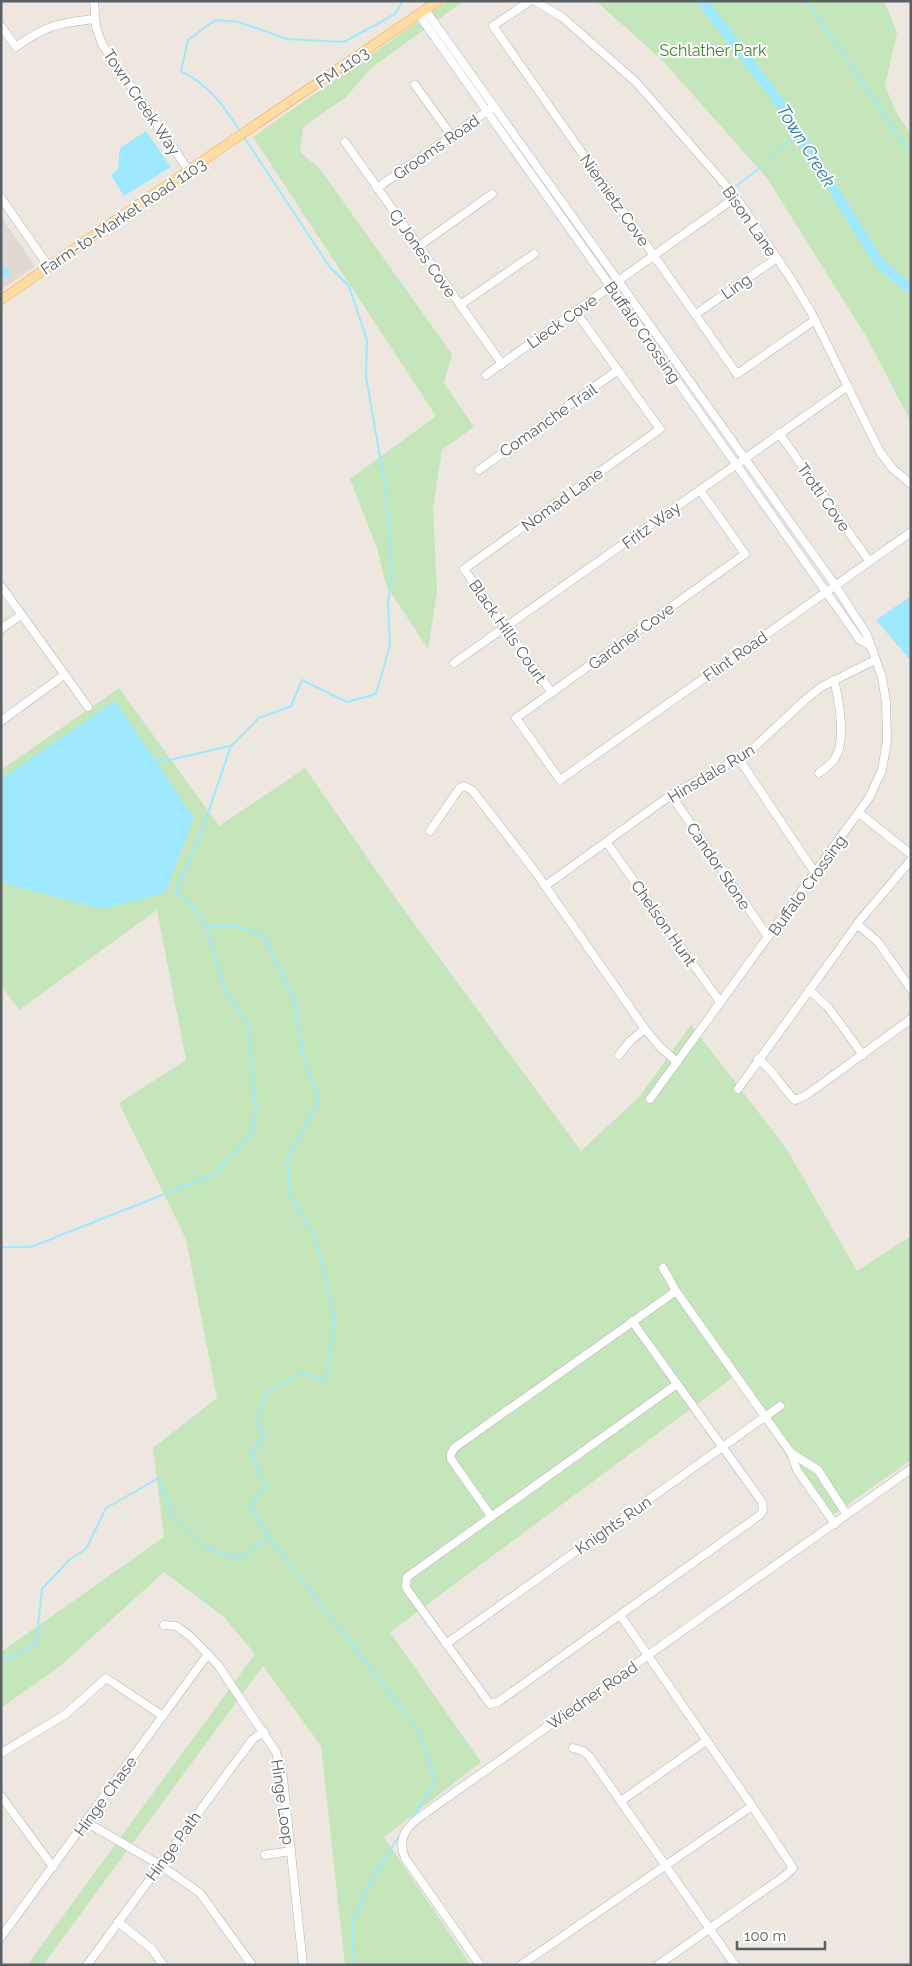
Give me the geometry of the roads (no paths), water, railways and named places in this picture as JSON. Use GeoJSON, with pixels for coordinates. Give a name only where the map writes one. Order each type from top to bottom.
{"type":"FeatureCollection","features":[{"type":"Feature","properties":{"kind":"main road","name":"FM 1103"},"geometry":{"type":"LineString","coordinates":[[243,135],[438,1]]}},
{"type":"Feature","properties":{"kind":"main road","name":"Farm-to-Market Road 1103"},"geometry":{"type":"LineString","coordinates":[[1,300],[243,135]]}},
{"type":"Feature","properties":{"kind":"street","name":"Town Creek Way"},"geometry":{"type":"LineString","coordinates":[[94,1],[95,19],[102,44],[189,171]]}},
{"type":"Feature","properties":{"kind":"street","name":"Niemietz Cove"},"geometry":{"type":"LineString","coordinates":[[530,1],[492,26],[737,374],[815,320]]}},
{"type":"Feature","properties":{"kind":"street","name":"Bison Lane"},"geometry":{"type":"LineString","coordinates":[[535,1],[562,17],[636,82],[736,197],[777,258],[815,320],[880,452],[893,469],[911,484]]}},
{"type":"Feature","properties":{"kind":"street","name":"Buffalo Crossing"},"geometry":{"type":"LineString","coordinates":[[422,13],[494,106],[835,585],[867,635],[882,677],[886,702],[887,742],[882,770],[859,813],[650,1099]]}},
{"type":"Feature","properties":{"kind":"street","name":"Buffalo Crossing"},"geometry":{"type":"LineString","coordinates":[[422,13],[487,111],[860,640],[869,645]]}},
{"type":"Feature","properties":{"kind":"street"},"geometry":{"type":"LineString","coordinates":[[1,26],[16,47],[46,27],[60,23],[95,19]]}},
{"type":"Feature","properties":{"kind":"street"},"geometry":{"type":"LineString","coordinates":[[415,85],[451,135]]}},
{"type":"Feature","properties":{"kind":"street","name":"Grooms Road"},"geometry":{"type":"LineString","coordinates":[[377,188],[494,106]]}},
{"type":"Feature","properties":{"kind":"street","name":"Cj Jones Cove"},"geometry":{"type":"LineString","coordinates":[[345,142],[502,364]]}},
{"type":"Feature","properties":{"kind":"street"},"geometry":{"type":"LineString","coordinates":[[418,246],[492,194]]}},
{"type":"Feature","properties":{"kind":"street","name":"Lieck Cove"},"geometry":{"type":"LineString","coordinates":[[486,375],[736,197]]}},
{"type":"Feature","properties":{"kind":"street"},"geometry":{"type":"LineString","coordinates":[[1,198],[49,267]]}},
{"type":"Feature","properties":{"kind":"street"},"geometry":{"type":"LineString","coordinates":[[460,305],[534,254]]}},
{"type":"Feature","properties":{"kind":"street","name":"Ling"},"geometry":{"type":"LineString","coordinates":[[696,314],[777,258]]}},
{"type":"Feature","properties":{"kind":"street"},"geometry":{"type":"LineString","coordinates":[[576,312],[618,370]]}},
{"type":"Feature","properties":{"kind":"street","name":"Nomad Lane"},"geometry":{"type":"LineString","coordinates":[[464,569],[660,429],[618,370]]}},
{"type":"Feature","properties":{"kind":"street","name":"Comanche Trail"},"geometry":{"type":"LineString","coordinates":[[479,470],[618,370]]}},
{"type":"Feature","properties":{"kind":"street","name":"Fritz Way"},"geometry":{"type":"LineString","coordinates":[[454,663],[848,386]]}},
{"type":"Feature","properties":{"kind":"street","name":"Trotti Cove"},"geometry":{"type":"LineString","coordinates":[[779,433],[868,560]]}},
{"type":"Feature","properties":{"kind":"street","name":"Gardner Cove"},"geometry":{"type":"LineString","coordinates":[[516,718],[746,554],[700,490]]}},
{"type":"Feature","properties":{"kind":"street","name":"Flint Road"},"geometry":{"type":"LineString","coordinates":[[516,718],[560,780],[868,560],[911,532]]}},
{"type":"Feature","properties":{"kind":"street","name":"Black Hills Court"},"geometry":{"type":"LineString","coordinates":[[464,569],[552,693]]}},
{"type":"Feature","properties":{"kind":"street"},"geometry":{"type":"LineString","coordinates":[[1,586],[88,707]]}},
{"type":"Feature","properties":{"kind":"street"},"geometry":{"type":"LineString","coordinates":[[1,629],[21,615]]}},
{"type":"Feature","properties":{"kind":"street","name":"Hinsdale Run"},"geometry":{"type":"LineString","coordinates":[[545,886],[671,795],[739,759],[757,746],[805,700],[834,680],[875,660]]}},
{"type":"Feature","properties":{"kind":"street"},"geometry":{"type":"LineString","coordinates":[[1,721],[64,675]]}},
{"type":"Feature","properties":{"kind":"street"},"geometry":{"type":"LineString","coordinates":[[819,773],[835,759],[840,740],[841,718],[834,680]]}},
{"type":"Feature","properties":{"kind":"street"},"geometry":{"type":"LineString","coordinates":[[739,759],[815,873]]}},
{"type":"Feature","properties":{"kind":"street"},"geometry":{"type":"LineString","coordinates":[[430,831],[459,789],[464,786],[472,790],[545,886],[645,1029],[661,1048],[677,1062]]}},
{"type":"Feature","properties":{"kind":"street","name":"Candor Stone"},"geometry":{"type":"LineString","coordinates":[[671,795],[768,937]]}},
{"type":"Feature","properties":{"kind":"street"},"geometry":{"type":"LineString","coordinates":[[859,813],[911,854]]}},
{"type":"Feature","properties":{"kind":"street","name":"Chelson Hunt"},"geometry":{"type":"LineString","coordinates":[[607,843],[720,1002]]}},
{"type":"Feature","properties":{"kind":"street"},"geometry":{"type":"LineString","coordinates":[[738,1088],[857,924],[911,860]]}},
{"type":"Feature","properties":{"kind":"street"},"geometry":{"type":"LineString","coordinates":[[857,924],[878,942],[911,989]]}},
{"type":"Feature","properties":{"kind":"street"},"geometry":{"type":"LineString","coordinates":[[809,990],[828,1007],[863,1055]]}},
{"type":"Feature","properties":{"kind":"street"},"geometry":{"type":"LineString","coordinates":[[758,1059],[776,1074],[795,1100],[804,1096],[863,1055],[911,1019]]}},
{"type":"Feature","properties":{"kind":"street"},"geometry":{"type":"LineString","coordinates":[[619,1055],[630,1041],[645,1029]]}},
{"type":"Feature","properties":{"kind":"street"},"geometry":{"type":"LineString","coordinates":[[663,1268],[676,1291],[791,1453],[797,1470],[835,1524]]}},
{"type":"Feature","properties":{"kind":"street"},"geometry":{"type":"LineString","coordinates":[[492,1516],[451,1459],[454,1448],[676,1291]]}},
{"type":"Feature","properties":{"kind":"street"},"geometry":{"type":"LineString","coordinates":[[632,1321],[762,1502],[763,1510],[760,1515],[498,1702],[490,1704],[408,1592],[406,1587],[407,1577],[677,1384]]}},
{"type":"Feature","properties":{"kind":"street","name":"Knights Run"},"geometry":{"type":"LineString","coordinates":[[446,1644],[780,1406]]}},
{"type":"Feature","properties":{"kind":"street"},"geometry":{"type":"LineString","coordinates":[[791,1453],[818,1470],[847,1515]]}},
{"type":"Feature","properties":{"kind":"street","name":"Wiedner Road"},"geometry":{"type":"LineString","coordinates":[[480,1965],[409,1865],[403,1852],[403,1835],[416,1818],[648,1657],[911,1469]]}},
{"type":"Feature","properties":{"kind":"street"},"geometry":{"type":"LineString","coordinates":[[620,1615],[793,1868],[786,1875],[658,1965]]}},
{"type":"Feature","properties":{"kind":"street","name":"Hinge Loop"},"geometry":{"type":"LineString","coordinates":[[164,1625],[176,1626],[208,1654],[264,1732],[281,1763],[302,1965]]}},
{"type":"Feature","properties":{"kind":"street","name":"Hinge Chase"},"geometry":{"type":"LineString","coordinates":[[1,1937],[208,1654]]}},
{"type":"Feature","properties":{"kind":"street"},"geometry":{"type":"LineString","coordinates":[[1,1753],[66,1714],[106,1678],[163,1716]]}},
{"type":"Feature","properties":{"kind":"street","name":"Hinge Path"},"geometry":{"type":"LineString","coordinates":[[86,1965],[253,1739],[264,1732]]}},
{"type":"Feature","properties":{"kind":"street"},"geometry":{"type":"LineString","coordinates":[[621,1801],[706,1741]]}},
{"type":"Feature","properties":{"kind":"street"},"geometry":{"type":"LineString","coordinates":[[573,1748],[583,1751],[589,1756],[711,1928],[735,1965]]}},
{"type":"Feature","properties":{"kind":"street"},"geometry":{"type":"LineString","coordinates":[[1,1796],[52,1867]]}},
{"type":"Feature","properties":{"kind":"street"},"geometry":{"type":"LineString","coordinates":[[521,1965],[752,1806]]}},
{"type":"Feature","properties":{"kind":"street"},"geometry":{"type":"LineString","coordinates":[[86,1822],[160,1865],[200,1893],[252,1965]]}},
{"type":"Feature","properties":{"kind":"street"},"geometry":{"type":"LineString","coordinates":[[265,1855],[291,1851]]}},
{"type":"Feature","properties":{"kind":"street"},"geometry":{"type":"LineString","coordinates":[[118,1922],[152,1949],[162,1965]]}},
{"type":"Feature","properties":{"kind":"water"},"geometry":{"type":"Polygon","coordinates":[[[146,131],[171,167],[124,196],[111,175],[118,169],[120,148],[146,131]]]}},
{"type":"Feature","properties":{"kind":"water"},"geometry":{"type":"Polygon","coordinates":[[[1,261],[11,274],[1,281],[1,261]]]}},
{"type":"Feature","properties":{"kind":"water"},"geometry":{"type":"Polygon","coordinates":[[[911,596],[911,661],[876,620],[911,596]]]}},
{"type":"Feature","properties":{"kind":"water"},"geometry":{"type":"Polygon","coordinates":[[[115,701],[194,818],[165,893],[102,909],[6,884],[1,878],[1,779],[115,701]]]}},
{"type":"Feature","properties":{"kind":"waterway"},"geometry":{"type":"LineString","coordinates":[[240,131],[215,97],[200,83],[181,71],[188,40],[215,20],[239,22],[287,39],[344,42],[395,14],[403,1]]}},
{"type":"Feature","properties":{"kind":"waterway","name":"Town Creek"},"geometry":{"type":"LineString","coordinates":[[702,1],[777,99],[880,264],[911,289]]}},
{"type":"Feature","properties":{"kind":"waterway"},"geometry":{"type":"LineString","coordinates":[[807,1],[911,154]]}},
{"type":"Feature","properties":{"kind":"waterway"},"geometry":{"type":"LineString","coordinates":[[767,162],[797,132]]}},
{"type":"Feature","properties":{"kind":"waterway"},"geometry":{"type":"LineString","coordinates":[[244,137],[329,266],[349,286],[367,340],[366,377],[386,491],[392,570],[388,604],[390,645],[376,694],[347,702],[302,680],[291,706],[259,718],[231,746],[200,836],[176,891],[190,904],[206,926],[236,926],[264,936],[294,1000],[304,1059],[319,1100],[287,1160],[290,1196],[314,1234],[328,1286],[335,1323],[325,1380],[301,1373],[267,1392],[257,1420],[264,1438],[251,1450],[265,1487],[250,1505],[269,1537],[419,1731],[435,1782],[412,1819]]}},
{"type":"Feature","properties":{"kind":"waterway"},"geometry":{"type":"LineString","coordinates":[[735,187],[762,166]]}},
{"type":"Feature","properties":{"kind":"waterway"},"geometry":{"type":"LineString","coordinates":[[152,759],[165,761],[230,746]]}},
{"type":"Feature","properties":{"kind":"waterway"},"geometry":{"type":"LineString","coordinates":[[1,1247],[31,1247],[215,1174],[252,1132],[256,1110],[248,1023],[225,990],[206,926]]}},
{"type":"Feature","properties":{"kind":"waterway"},"geometry":{"type":"LineString","coordinates":[[1,1659],[5,1660],[36,1644],[42,1589],[69,1560],[86,1549],[106,1508],[159,1478],[173,1515],[206,1548],[240,1558],[269,1537]]}},
{"type":"Feature","properties":{"kind":"waterway"},"geometry":{"type":"LineString","coordinates":[[354,1965],[352,1923],[373,1876],[400,1835]]}},
{"type":"Feature","properties":{"kind":"park label","name":"Schlather Park"},"geometry":{"type":"Point","coordinates":[713,50]}}]}
